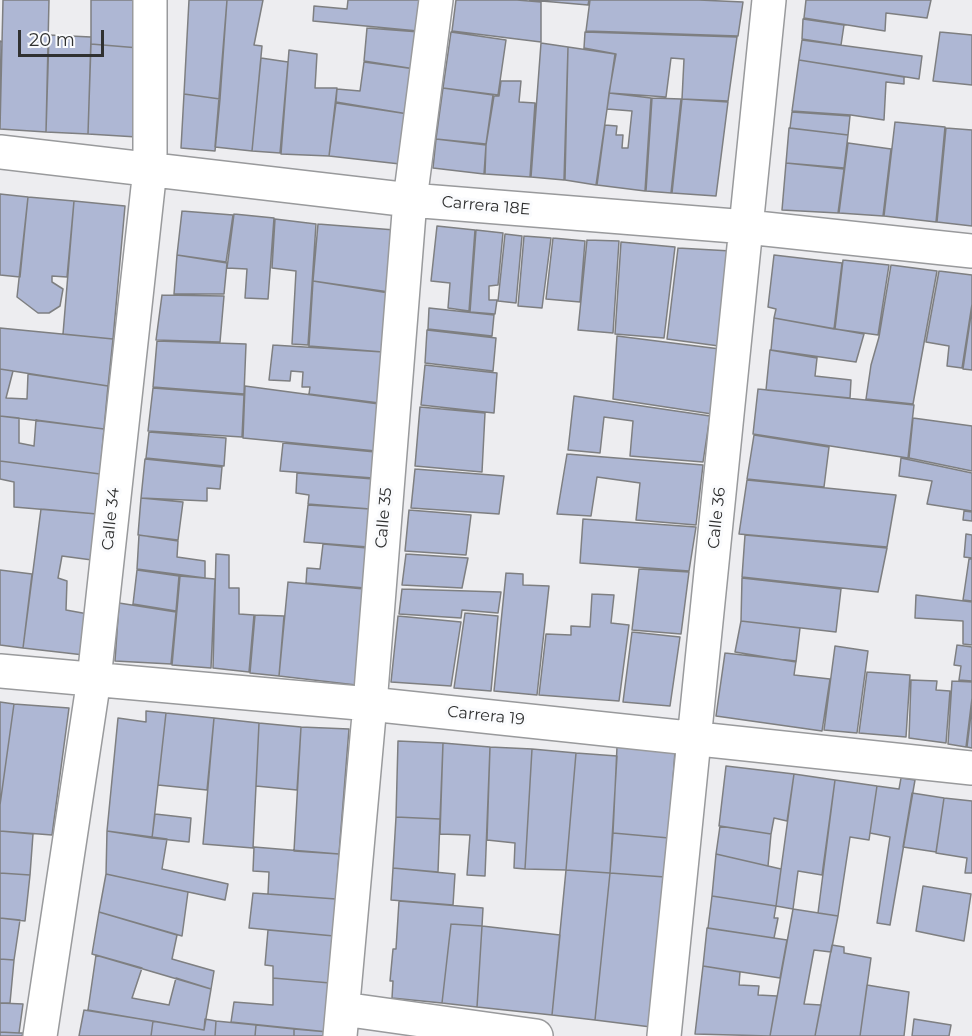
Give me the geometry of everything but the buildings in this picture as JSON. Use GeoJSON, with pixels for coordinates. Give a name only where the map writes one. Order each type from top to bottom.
{"type":"FeatureCollection","features":[{"type":"Feature","properties":{"kind":"street","name":"Calle 34"},"geometry":{"type":"LineString","coordinates":[[40,1036],[94,680],[150,170],[150,0]]}},
{"type":"Feature","properties":{"kind":"street","name":"Calle 35"},"geometry":{"type":"LineString","coordinates":[[341,1022],[370,704],[410,200],[436,0]]}},
{"type":"Feature","properties":{"kind":"street","name":"Calle 36"},"geometry":{"type":"LineString","coordinates":[[664,1036],[769,0]]}},
{"type":"Feature","properties":{"kind":"street","name":"Carrera 18E"},"geometry":{"type":"LineString","coordinates":[[0,152],[410,200],[747,227],[972,251]]}},
{"type":"Feature","properties":{"kind":"street","name":"Carrera 19"},"geometry":{"type":"LineString","coordinates":[[0,671],[370,704],[972,768]]}},
{"type":"Feature","properties":{"kind":"street"},"geometry":{"type":"LineString","coordinates":[[341,1022],[536,1036]]}}]}
